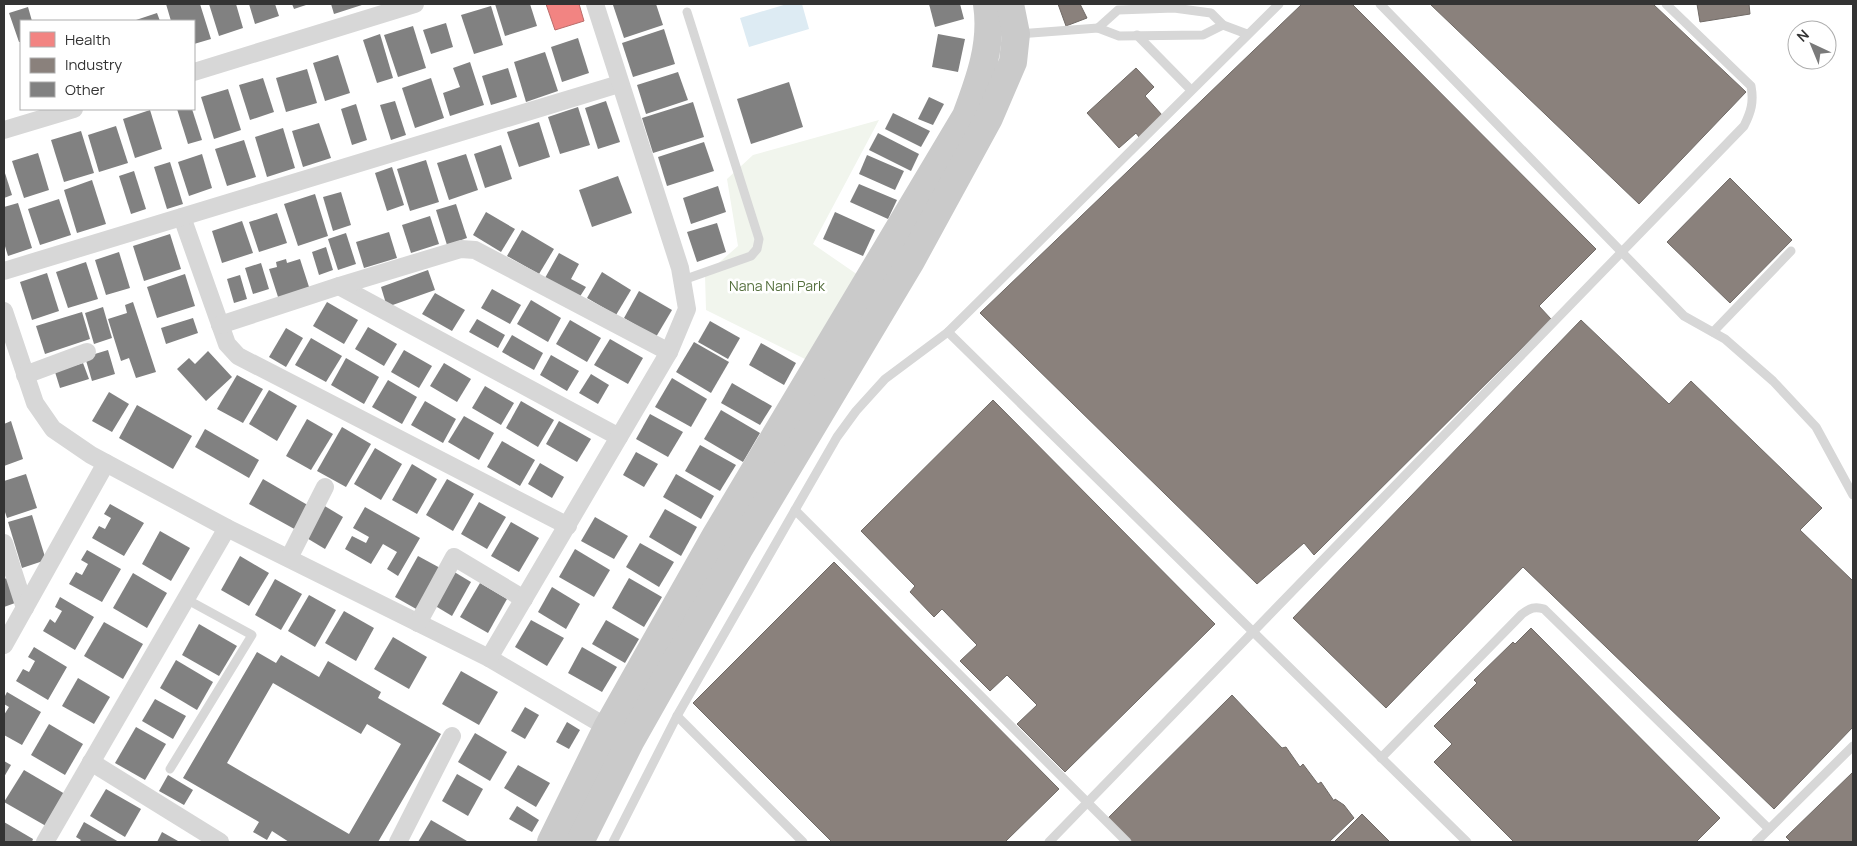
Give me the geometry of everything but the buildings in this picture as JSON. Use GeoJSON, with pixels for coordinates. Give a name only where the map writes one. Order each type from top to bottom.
{"type":"FeatureCollection","features":[{"type":"Feature","properties":{"kind":"main road"},"geometry":{"type":"LineString","coordinates":[[580,842],[631,740],[739,549],[911,261],[989,118],[1013,62],[1003,33],[987,4]]}},
{"type":"Feature","properties":{"kind":"main road"},"geometry":{"type":"LineString","coordinates":[[551,842],[608,728],[721,527],[966,116],[978,84],[1003,33],[1010,4]]}},
{"type":"Feature","properties":{"kind":"street"},"geometry":{"type":"LineString","coordinates":[[195,72],[415,4]]}},
{"type":"Feature","properties":{"kind":"street"},"geometry":{"type":"LineString","coordinates":[[489,658],[670,352],[687,309],[683,280],[595,4]]}},
{"type":"Feature","properties":{"kind":"street"},"geometry":{"type":"LineString","coordinates":[[4,271],[619,84]]}},
{"type":"Feature","properties":{"kind":"street"},"geometry":{"type":"LineString","coordinates":[[4,130],[71,110]]}},
{"type":"Feature","properties":{"kind":"street"},"geometry":{"type":"LineString","coordinates":[[182,217],[227,344],[238,356],[568,526]]}},
{"type":"Feature","properties":{"kind":"street"},"geometry":{"type":"LineString","coordinates":[[220,325],[461,249],[475,250],[670,352]]}},
{"type":"Feature","properties":{"kind":"street"},"geometry":{"type":"LineString","coordinates":[[339,286],[619,437]]}},
{"type":"Feature","properties":{"kind":"street"},"geometry":{"type":"LineString","coordinates":[[4,311],[11,357],[25,374],[35,402],[53,429],[91,455],[227,528],[489,658],[631,740]]}},
{"type":"Feature","properties":{"kind":"street"},"geometry":{"type":"LineString","coordinates":[[25,374],[87,352]]}},
{"type":"Feature","properties":{"kind":"street"},"geometry":{"type":"LineString","coordinates":[[4,645],[106,464]]}},
{"type":"Feature","properties":{"kind":"street"},"geometry":{"type":"LineString","coordinates":[[289,558],[325,487]]}},
{"type":"Feature","properties":{"kind":"street"},"geometry":{"type":"LineString","coordinates":[[45,842],[227,528]]}},
{"type":"Feature","properties":{"kind":"street"},"geometry":{"type":"LineString","coordinates":[[4,543],[25,608]]}},
{"type":"Feature","properties":{"kind":"street"},"geometry":{"type":"LineString","coordinates":[[418,622],[454,558],[524,599]]}},
{"type":"Feature","properties":{"kind":"street"},"geometry":{"type":"LineString","coordinates":[[398,842],[452,736]]}},
{"type":"Feature","properties":{"kind":"street"},"geometry":{"type":"LineString","coordinates":[[91,762],[220,842]]}},
{"type":"Feature","properties":{"kind":"lane"},"geometry":{"type":"LineString","coordinates":[[613,842],[677,716],[795,510],[838,437],[856,411],[885,379],[948,332],[1279,4]]}},
{"type":"Feature","properties":{"kind":"lane"},"geometry":{"type":"LineString","coordinates":[[1380,4],[1684,316],[1725,339],[1774,381],[1816,427],[1853,495]]}},
{"type":"Feature","properties":{"kind":"lane"},"geometry":{"type":"LineString","coordinates":[[1050,842],[1252,631],[1744,126],[1751,111],[1753,99],[1750,86],[1666,4]]}},
{"type":"Feature","properties":{"kind":"lane"},"geometry":{"type":"LineString","coordinates":[[1098,28],[1118,10],[1174,8],[1211,13],[1223,25],[1247,34]]}},
{"type":"Feature","properties":{"kind":"lane"},"geometry":{"type":"LineString","coordinates":[[683,280],[751,256],[757,249],[759,239],[687,12]]}},
{"type":"Feature","properties":{"kind":"lane"},"geometry":{"type":"LineString","coordinates":[[1003,33],[1098,28],[1119,36],[1204,35],[1223,25]]}},
{"type":"Feature","properties":{"kind":"lane"},"geometry":{"type":"LineString","coordinates":[[1137,35],[1191,90]]}},
{"type":"Feature","properties":{"kind":"lane"},"geometry":{"type":"LineString","coordinates":[[1713,332],[1791,251]]}},
{"type":"Feature","properties":{"kind":"lane"},"geometry":{"type":"LineString","coordinates":[[948,332],[1381,758],[1462,841]]}},
{"type":"Feature","properties":{"kind":"lane"},"geometry":{"type":"LineString","coordinates":[[795,510],[1127,842]]}},
{"type":"Feature","properties":{"kind":"lane"},"geometry":{"type":"LineString","coordinates":[[170,769],[252,635],[186,600]]}},
{"type":"Feature","properties":{"kind":"lane"},"geometry":{"type":"LineString","coordinates":[[1381,758],[1522,614],[1529,608],[1537,607],[1544,609],[1769,829]]}},
{"type":"Feature","properties":{"kind":"lane"},"geometry":{"type":"LineString","coordinates":[[677,716],[803,842]]}},
{"type":"Feature","properties":{"kind":"lane"},"geometry":{"type":"LineString","coordinates":[[1756,842],[1853,746]]}},
{"type":"Feature","properties":{"kind":"green space","name":"Nana Nani Park"},"geometry":{"type":"Polygon","coordinates":[[[879,120],[813,244],[858,275],[807,360],[706,310],[705,275],[738,246],[727,179],[753,155],[879,120]]]}},
{"type":"Feature","properties":{"kind":"shaded area"},"geometry":{"type":"Polygon","coordinates":[[[787,4],[802,4],[809,29],[749,47],[740,18],[787,4]]]}}]}
